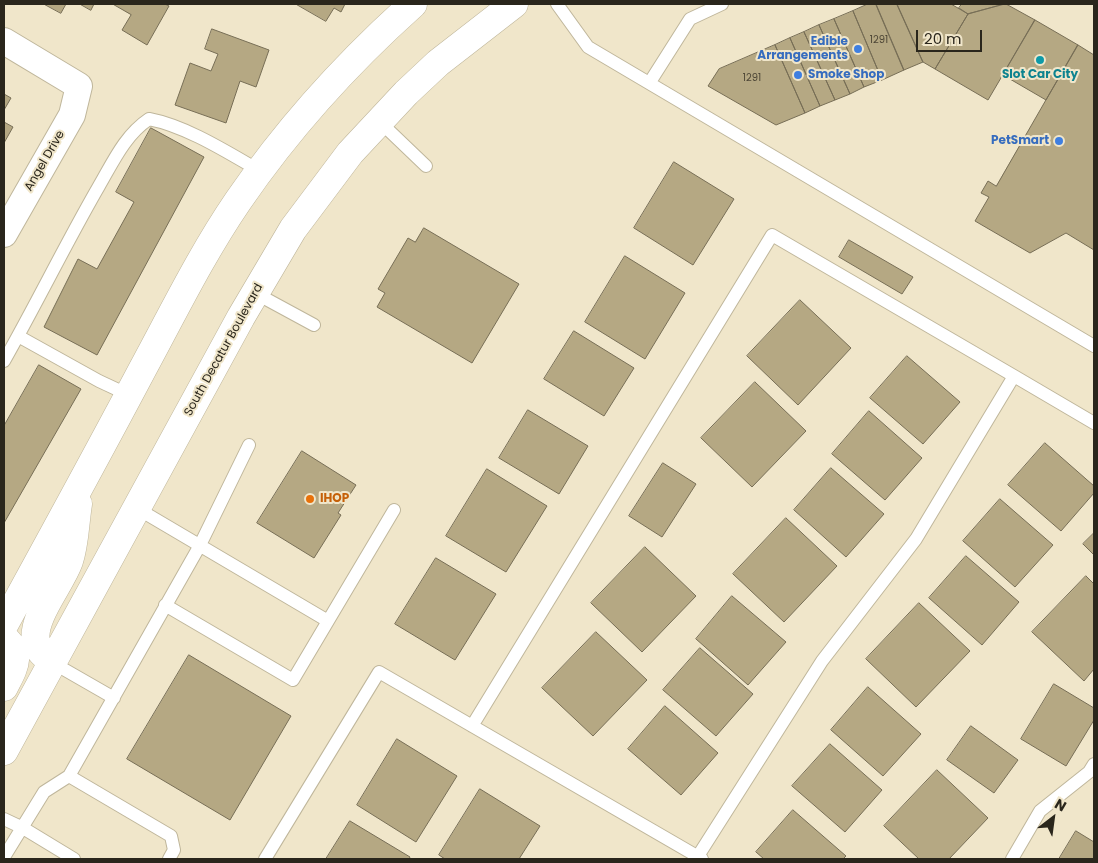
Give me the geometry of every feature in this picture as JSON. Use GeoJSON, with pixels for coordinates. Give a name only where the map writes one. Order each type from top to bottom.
{"type":"FeatureCollection","features":[{"type":"Feature","properties":{"kind":"main road"},"geometry":{"type":"LineString","coordinates":[[4,625],[213,241],[260,170],[288,133],[347,67],[413,4]]}},
{"type":"Feature","properties":{"kind":"main road","name":"South Decatur Boulevard"},"geometry":{"type":"LineString","coordinates":[[4,750],[255,293],[293,229],[320,191],[379,121],[438,63],[514,4]]}},
{"type":"Feature","properties":{"kind":"main road"},"geometry":{"type":"LineString","coordinates":[[53,663],[36,643],[36,631],[43,612],[69,561],[82,483]]}},
{"type":"Feature","properties":{"kind":"main road"},"geometry":{"type":"LineString","coordinates":[[4,638],[13,646],[16,656],[12,671],[4,687]]}},
{"type":"Feature","properties":{"kind":"street","name":"Angel Drive"},"geometry":{"type":"LineString","coordinates":[[4,41],[79,86],[72,115],[4,234]]}},
{"type":"Feature","properties":{"kind":"lane"},"geometry":{"type":"LineString","coordinates":[[556,4],[588,47],[1094,346]]}},
{"type":"Feature","properties":{"kind":"lane"},"geometry":{"type":"LineString","coordinates":[[650,82],[690,19],[722,4]]}},
{"type":"Feature","properties":{"kind":"lane"},"geometry":{"type":"LineString","coordinates":[[4,361],[86,208],[124,143],[137,127],[149,119],[160,121],[260,170]]}},
{"type":"Feature","properties":{"kind":"lane"},"geometry":{"type":"LineString","coordinates":[[379,121],[426,166]]}},
{"type":"Feature","properties":{"kind":"lane"},"geometry":{"type":"LineString","coordinates":[[472,726],[772,235],[1094,423]]}},
{"type":"Feature","properties":{"kind":"lane"},"geometry":{"type":"LineString","coordinates":[[255,293],[314,325]]}},
{"type":"Feature","properties":{"kind":"lane"},"geometry":{"type":"LineString","coordinates":[[18,336],[99,381],[129,394]]}},
{"type":"Feature","properties":{"kind":"lane"},"geometry":{"type":"LineString","coordinates":[[265,859],[379,672],[700,858],[822,661],[916,539],[1014,376]]}},
{"type":"Feature","properties":{"kind":"lane"},"geometry":{"type":"LineString","coordinates":[[4,857],[44,792],[68,776],[199,547],[249,445]]}},
{"type":"Feature","properties":{"kind":"lane"},"geometry":{"type":"LineString","coordinates":[[138,509],[199,547],[328,621]]}},
{"type":"Feature","properties":{"kind":"lane"},"geometry":{"type":"LineString","coordinates":[[165,605],[293,680],[394,510]]}},
{"type":"Feature","properties":{"kind":"lane"},"geometry":{"type":"LineString","coordinates":[[53,663],[114,698]]}},
{"type":"Feature","properties":{"kind":"lane"},"geometry":{"type":"LineString","coordinates":[[1012,859],[1040,812],[1089,772],[1094,764]]}},
{"type":"Feature","properties":{"kind":"lane"},"geometry":{"type":"LineString","coordinates":[[68,776],[171,836],[174,850],[169,859]]}},
{"type":"Feature","properties":{"kind":"lane"},"geometry":{"type":"LineString","coordinates":[[4,819],[74,859]]}},
{"type":"Feature","properties":{"kind":"building"},"geometry":{"type":"Polygon","coordinates":[[[44,4],[66,4],[61,13],[44,4]]]}},
{"type":"Feature","properties":{"kind":"building"},"geometry":{"type":"Polygon","coordinates":[[[80,4],[94,4],[91,10],[80,4]]]}},
{"type":"Feature","properties":{"kind":"building"},"geometry":{"type":"Polygon","coordinates":[[[113,4],[165,4],[169,6],[147,45],[122,30],[131,15],[113,4]]]}},
{"type":"Feature","properties":{"kind":"building"},"geometry":{"type":"Polygon","coordinates":[[[296,4],[345,4],[341,12],[334,8],[326,21],[296,4]]]}},
{"type":"Feature","properties":{"kind":"building"},"geometry":{"type":"Polygon","coordinates":[[[868,4],[876,4],[904,70],[882,80],[853,11],[868,4]]]}},
{"type":"Feature","properties":{"kind":"building"},"geometry":{"type":"Polygon","coordinates":[[[876,4],[897,4],[923,62],[904,70],[876,4]]]}},
{"type":"Feature","properties":{"kind":"building"},"geometry":{"type":"Polygon","coordinates":[[[897,4],[951,4],[968,14],[935,69],[923,62],[897,4]]]}},
{"type":"Feature","properties":{"kind":"building"},"geometry":{"type":"Polygon","coordinates":[[[962,4],[1004,4],[968,14],[959,8],[962,4]]]}},
{"type":"Feature","properties":{"kind":"building"},"geometry":{"type":"Polygon","coordinates":[[[1006,4],[1035,20],[988,100],[935,69],[968,14],[1006,4]]]}},
{"type":"Feature","properties":{"kind":"building","name":"Edible Arrangements"},"geometry":{"type":"Polygon","coordinates":[[[853,11],[882,80],[864,87],[834,19],[853,11]]]}},
{"type":"Feature","properties":{"kind":"building"},"geometry":{"type":"Polygon","coordinates":[[[834,19],[864,87],[850,94],[819,25],[834,19]]]}},
{"type":"Feature","properties":{"kind":"building","name":"Slot Car City"},"geometry":{"type":"Polygon","coordinates":[[[1035,20],[1078,45],[1046,100],[1003,75],[1035,20]]]}},
{"type":"Feature","properties":{"kind":"building"},"geometry":{"type":"Polygon","coordinates":[[[819,25],[850,94],[835,100],[804,32],[819,25]]]}},
{"type":"Feature","properties":{"kind":"building"},"geometry":{"type":"Polygon","coordinates":[[[212,29],[269,50],[256,87],[240,81],[226,123],[175,105],[190,63],[211,71],[218,54],[205,49],[212,29]]]}},
{"type":"Feature","properties":{"kind":"building"},"geometry":{"type":"Polygon","coordinates":[[[804,32],[835,100],[820,106],[790,38],[804,32]]]}},
{"type":"Feature","properties":{"kind":"building","name":"Smoke Shop"},"geometry":{"type":"Polygon","coordinates":[[[790,38],[820,106],[805,113],[775,45],[790,38]]]}},
{"type":"Feature","properties":{"kind":"building"},"geometry":{"type":"Polygon","coordinates":[[[775,45],[805,113],[776,125],[708,86],[719,69],[775,45]]]}},
{"type":"Feature","properties":{"kind":"building","name":"PetSmart"},"geometry":{"type":"Polygon","coordinates":[[[1078,45],[1094,55],[1094,250],[1066,233],[1030,253],[975,221],[989,197],[981,193],[988,181],[996,186],[1078,45]]]}},
{"type":"Feature","properties":{"kind":"building"},"geometry":{"type":"Polygon","coordinates":[[[4,94],[11,98],[4,110],[4,94]]]}},
{"type":"Feature","properties":{"kind":"building"},"geometry":{"type":"Polygon","coordinates":[[[4,122],[13,127],[4,143],[4,122]]]}},
{"type":"Feature","properties":{"kind":"building"},"geometry":{"type":"Polygon","coordinates":[[[151,128],[204,157],[97,355],[44,327],[78,259],[97,269],[134,202],[116,192],[151,128]]]}},
{"type":"Feature","properties":{"kind":"building"},"geometry":{"type":"Polygon","coordinates":[[[674,162],[734,199],[693,265],[634,228],[674,162]]]}},
{"type":"Feature","properties":{"kind":"building"},"geometry":{"type":"Polygon","coordinates":[[[424,228],[519,284],[472,363],[377,307],[385,293],[378,289],[408,238],[415,242],[424,228]]]}},
{"type":"Feature","properties":{"kind":"building"},"geometry":{"type":"Polygon","coordinates":[[[849,240],[913,277],[902,294],[839,257],[849,240]]]}},
{"type":"Feature","properties":{"kind":"building"},"geometry":{"type":"Polygon","coordinates":[[[625,256],[685,293],[645,359],[585,322],[625,256]]]}},
{"type":"Feature","properties":{"kind":"building"},"geometry":{"type":"Polygon","coordinates":[[[800,300],[851,348],[798,405],[747,356],[800,300]]]}},
{"type":"Feature","properties":{"kind":"building"},"geometry":{"type":"Polygon","coordinates":[[[574,331],[634,368],[604,416],[544,379],[574,331]]]}},
{"type":"Feature","properties":{"kind":"building"},"geometry":{"type":"Polygon","coordinates":[[[907,356],[960,402],[923,444],[870,398],[907,356]]]}},
{"type":"Feature","properties":{"kind":"building"},"geometry":{"type":"Polygon","coordinates":[[[39,365],[81,389],[4,523],[4,426],[39,365]]]}},
{"type":"Feature","properties":{"kind":"building"},"geometry":{"type":"Polygon","coordinates":[[[755,382],[806,431],[752,487],[701,438],[755,382]]]}},
{"type":"Feature","properties":{"kind":"building"},"geometry":{"type":"Polygon","coordinates":[[[528,410],[588,446],[559,494],[499,458],[528,410]]]}},
{"type":"Feature","properties":{"kind":"building"},"geometry":{"type":"Polygon","coordinates":[[[869,411],[922,458],[885,500],[832,454],[869,411]]]}},
{"type":"Feature","properties":{"kind":"building"},"geometry":{"type":"Polygon","coordinates":[[[1045,443],[1094,486],[1094,493],[1061,531],[1008,485],[1045,443]]]}},
{"type":"Feature","properties":{"kind":"building","name":"IHOP"},"geometry":{"type":"Polygon","coordinates":[[[302,451],[356,485],[338,513],[341,515],[314,558],[257,523],[302,451]]]}},
{"type":"Feature","properties":{"kind":"building"},"geometry":{"type":"Polygon","coordinates":[[[663,463],[696,484],[662,537],[629,516],[663,463]]]}},
{"type":"Feature","properties":{"kind":"building"},"geometry":{"type":"Polygon","coordinates":[[[831,468],[884,514],[846,557],[794,510],[831,468]]]}},
{"type":"Feature","properties":{"kind":"building"},"geometry":{"type":"Polygon","coordinates":[[[487,469],[547,506],[506,572],[446,536],[487,469]]]}},
{"type":"Feature","properties":{"kind":"building"},"geometry":{"type":"Polygon","coordinates":[[[1000,499],[1053,545],[1015,587],[963,541],[1000,499]]]}},
{"type":"Feature","properties":{"kind":"building"},"geometry":{"type":"Polygon","coordinates":[[[786,518],[837,566],[784,622],[733,574],[786,518]]]}},
{"type":"Feature","properties":{"kind":"building"},"geometry":{"type":"Polygon","coordinates":[[[1094,533],[1094,555],[1083,544],[1094,533]]]}},
{"type":"Feature","properties":{"kind":"building"},"geometry":{"type":"Polygon","coordinates":[[[645,547],[696,596],[642,652],[591,603],[645,547]]]}},
{"type":"Feature","properties":{"kind":"building"},"geometry":{"type":"Polygon","coordinates":[[[966,556],[1019,602],[982,645],[929,598],[966,556]]]}},
{"type":"Feature","properties":{"kind":"building"},"geometry":{"type":"Polygon","coordinates":[[[436,558],[496,594],[455,660],[395,624],[436,558]]]}},
{"type":"Feature","properties":{"kind":"building"},"geometry":{"type":"Polygon","coordinates":[[[1086,576],[1094,584],[1094,669],[1084,681],[1032,632],[1086,576]]]}},
{"type":"Feature","properties":{"kind":"building"},"geometry":{"type":"Polygon","coordinates":[[[732,596],[786,642],[748,685],[696,639],[732,596]]]}},
{"type":"Feature","properties":{"kind":"building"},"geometry":{"type":"Polygon","coordinates":[[[919,603],[970,651],[916,707],[866,659],[919,603]]]}},
{"type":"Feature","properties":{"kind":"building"},"geometry":{"type":"Polygon","coordinates":[[[596,632],[647,680],[593,736],[542,688],[596,632]]]}},
{"type":"Feature","properties":{"kind":"building"},"geometry":{"type":"Polygon","coordinates":[[[700,648],[753,694],[716,736],[663,690],[700,648]]]}},
{"type":"Feature","properties":{"kind":"building"},"geometry":{"type":"Polygon","coordinates":[[[189,655],[291,716],[230,820],[127,759],[189,655]]]}},
{"type":"Feature","properties":{"kind":"building"},"geometry":{"type":"Polygon","coordinates":[[[1054,684],[1094,708],[1094,720],[1066,766],[1021,739],[1054,684]]]}},
{"type":"Feature","properties":{"kind":"building"},"geometry":{"type":"Polygon","coordinates":[[[868,687],[921,734],[883,776],[831,730],[868,687]]]}},
{"type":"Feature","properties":{"kind":"building"},"geometry":{"type":"Polygon","coordinates":[[[665,706],[718,753],[681,795],[628,749],[665,706]]]}},
{"type":"Feature","properties":{"kind":"building"},"geometry":{"type":"Polygon","coordinates":[[[971,726],[1018,760],[994,793],[947,760],[971,726]]]}},
{"type":"Feature","properties":{"kind":"building"},"geometry":{"type":"Polygon","coordinates":[[[397,739],[457,776],[416,842],[357,805],[397,739]]]}},
{"type":"Feature","properties":{"kind":"building"},"geometry":{"type":"Polygon","coordinates":[[[830,744],[882,790],[845,832],[792,786],[830,744]]]}},
{"type":"Feature","properties":{"kind":"building"},"geometry":{"type":"Polygon","coordinates":[[[937,770],[988,818],[949,859],[919,859],[884,826],[937,770]]]}},
{"type":"Feature","properties":{"kind":"building"},"geometry":{"type":"Polygon","coordinates":[[[480,789],[540,826],[519,859],[445,859],[439,855],[480,789]]]}},
{"type":"Feature","properties":{"kind":"building"},"geometry":{"type":"Polygon","coordinates":[[[793,810],[846,856],[843,859],[764,859],[756,852],[793,810]]]}},
{"type":"Feature","properties":{"kind":"building"},"geometry":{"type":"Polygon","coordinates":[[[350,821],[410,857],[409,859],[326,859],[350,821]]]}},
{"type":"Feature","properties":{"kind":"building"},"geometry":{"type":"Polygon","coordinates":[[[1076,831],[1094,842],[1094,859],[1059,859],[1076,831]]]}},
{"type":"Feature","properties":{"kind":"place","name":"Edible Arrangements"},"geometry":{"type":"Point","coordinates":[858,49]}},
{"type":"Feature","properties":{"kind":"place","name":"Slot Car City"},"geometry":{"type":"Point","coordinates":[1040,60]}},
{"type":"Feature","properties":{"kind":"place","name":"Smoke Shop"},"geometry":{"type":"Point","coordinates":[798,75]}},
{"type":"Feature","properties":{"kind":"place","name":"PetSmart"},"geometry":{"type":"Point","coordinates":[1059,141]}},
{"type":"Feature","properties":{"kind":"place","name":"IHOP"},"geometry":{"type":"Point","coordinates":[310,499]}}]}
